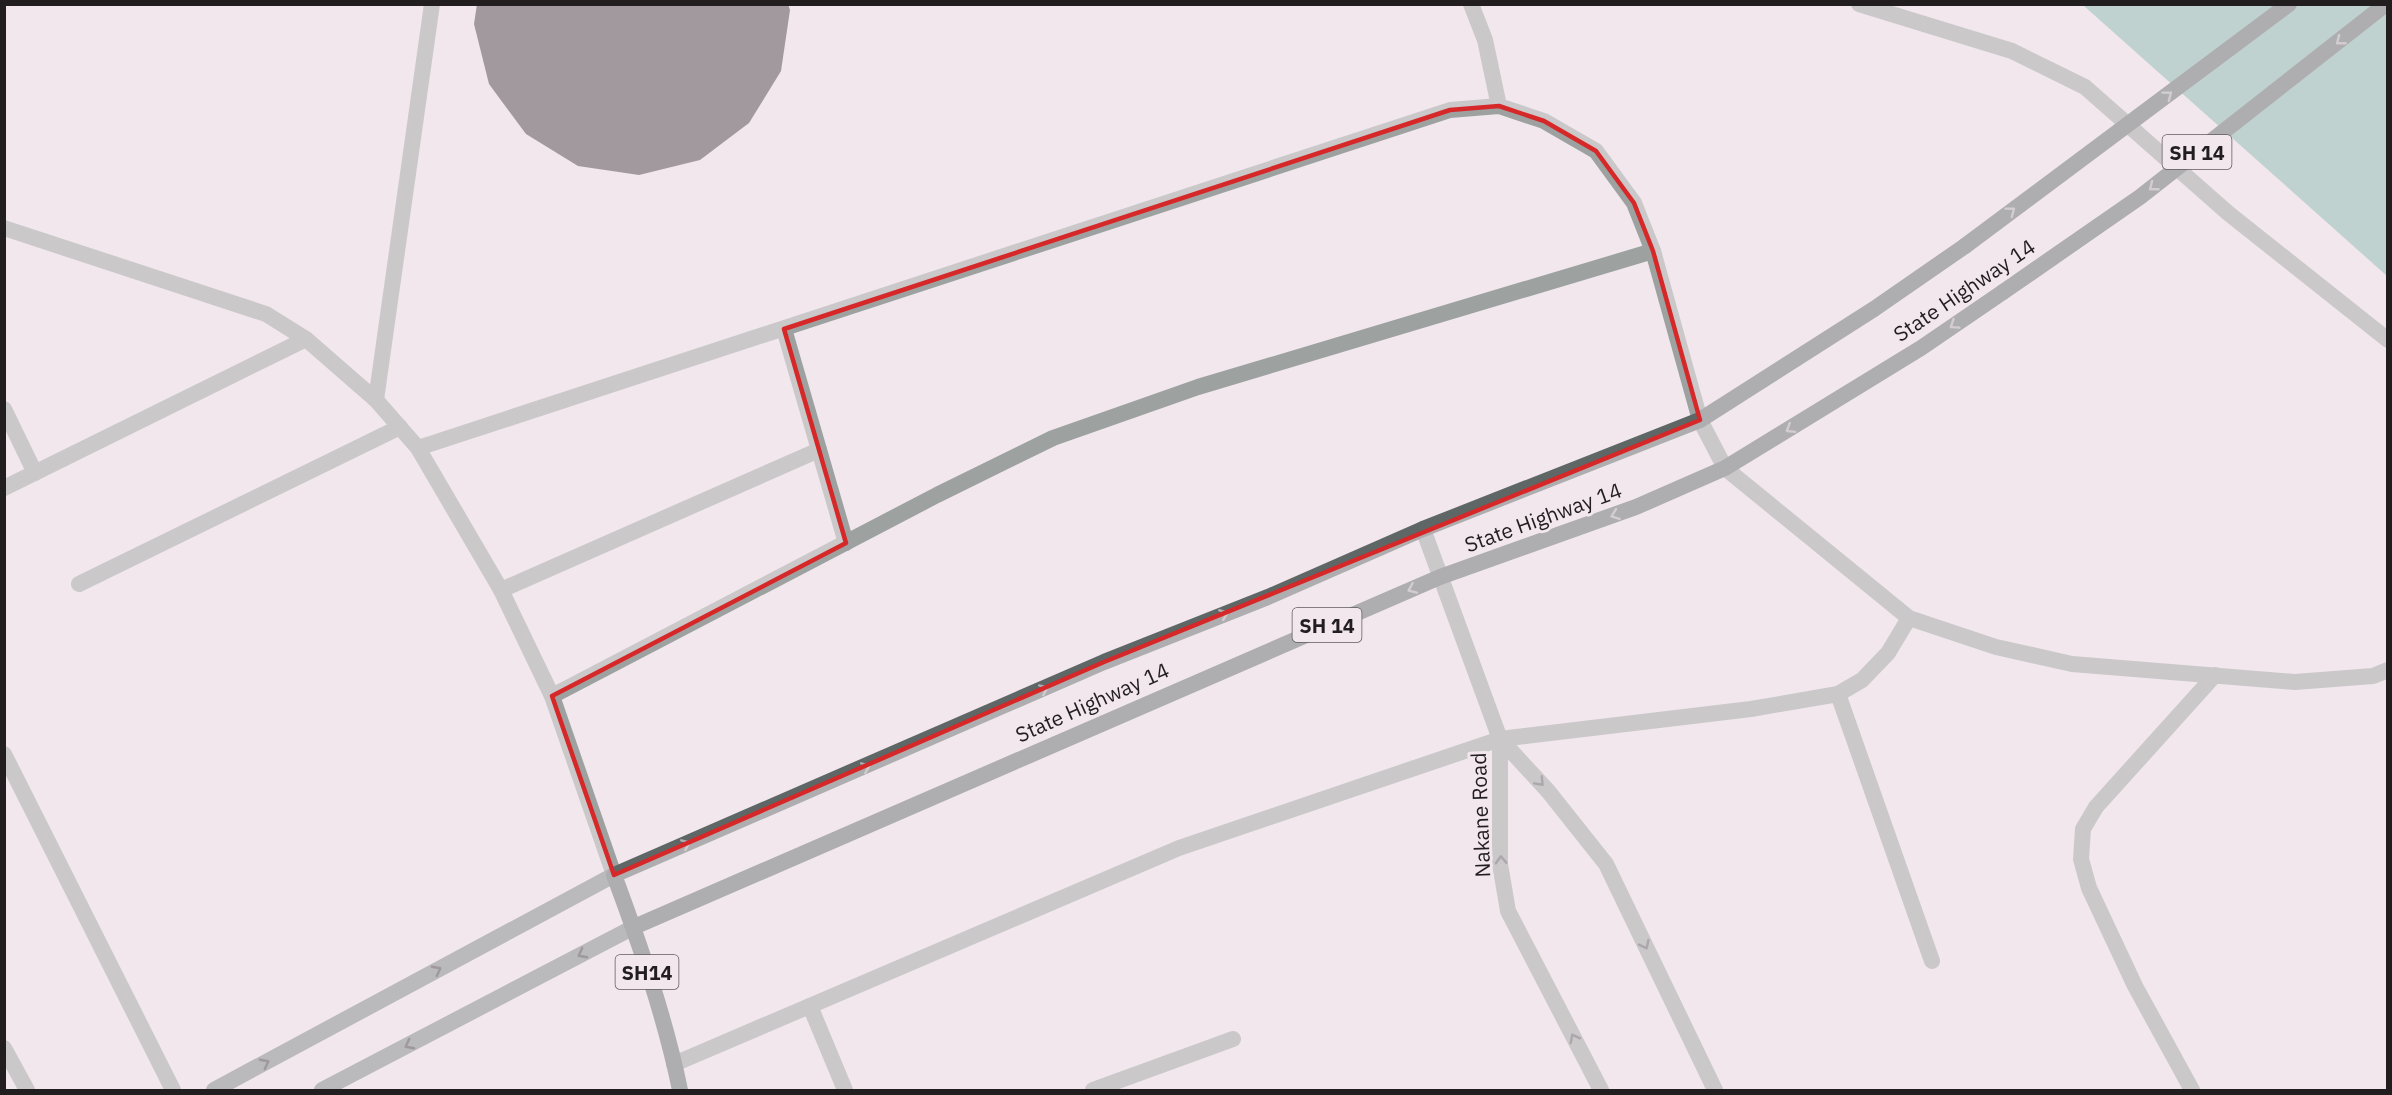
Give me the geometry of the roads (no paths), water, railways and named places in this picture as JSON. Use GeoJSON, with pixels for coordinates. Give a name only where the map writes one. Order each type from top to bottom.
{"type":"FeatureCollection","features":[{"type":"Feature","properties":{"kind":"main road","name":"State Highway 14"},"geometry":{"type":"LineString","coordinates":[[614,875],[1104,662],[1268,597],[1423,529],[1700,420],[1874,309],[1965,246],[2289,4]]}},
{"type":"Feature","properties":{"kind":"main road","name":"State Highway 14"},"geometry":{"type":"LineString","coordinates":[[634,927],[1440,577],[1636,507],[1725,468],[1921,348],[2140,197],[2386,4]]}},
{"type":"Feature","properties":{"kind":"main road","name":"SH14"},"geometry":{"type":"LineString","coordinates":[[614,875],[634,927],[680,1090]]}},
{"type":"Feature","properties":{"kind":"main road"},"geometry":{"type":"LineString","coordinates":[[214,1090],[614,875]]}},
{"type":"Feature","properties":{"kind":"main road"},"geometry":{"type":"LineString","coordinates":[[322,1090],[634,927]]}},
{"type":"Feature","properties":{"kind":"street"},"geometry":{"type":"LineString","coordinates":[[375,400],[432,4]]}},
{"type":"Feature","properties":{"kind":"street"},"geometry":{"type":"LineString","coordinates":[[1471,4],[1485,40],[1499,106]]}},
{"type":"Feature","properties":{"kind":"street"},"geometry":{"type":"LineString","coordinates":[[1859,4],[2012,51],[2085,87],[2228,213],[2388,340]]}},
{"type":"Feature","properties":{"kind":"street"},"geometry":{"type":"LineString","coordinates":[[418,448],[1450,110],[1499,106],[1544,121],[1596,151],[1634,203],[1653,251],[1700,420],[1725,468],[1909,618],[1996,647],[2072,664],[2295,682],[2373,676],[2388,670]]}},
{"type":"Feature","properties":{"kind":"street"},"geometry":{"type":"LineString","coordinates":[[4,228],[266,314],[306,339],[375,400],[418,448],[501,590],[552,696],[614,875]]}},
{"type":"Feature","properties":{"kind":"street"},"geometry":{"type":"LineString","coordinates":[[552,696],[937,495],[1053,438],[1198,387],[1653,251]]}},
{"type":"Feature","properties":{"kind":"street"},"geometry":{"type":"LineString","coordinates":[[784,328],[846,543]]}},
{"type":"Feature","properties":{"kind":"street"},"geometry":{"type":"LineString","coordinates":[[4,488],[306,339]]}},
{"type":"Feature","properties":{"kind":"street"},"geometry":{"type":"LineString","coordinates":[[4,409],[35,473]]}},
{"type":"Feature","properties":{"kind":"street"},"geometry":{"type":"LineString","coordinates":[[79,584],[400,427]]}},
{"type":"Feature","properties":{"kind":"street"},"geometry":{"type":"LineString","coordinates":[[501,590],[819,450]]}},
{"type":"Feature","properties":{"kind":"street","name":"Nakane Road"},"geometry":{"type":"LineString","coordinates":[[1423,529],[1500,739],[1500,864],[1508,911],[1601,1090]]}},
{"type":"Feature","properties":{"kind":"street"},"geometry":{"type":"LineString","coordinates":[[674,1064],[1179,848],[1500,739],[1750,709],[1838,694],[1862,680],[1888,653],[1909,618]]}},
{"type":"Feature","properties":{"kind":"street"},"geometry":{"type":"LineString","coordinates":[[2192,1090],[2134,986],[2089,888],[2080,859],[2083,830],[2096,807],[2215,675]]}},
{"type":"Feature","properties":{"kind":"street"},"geometry":{"type":"LineString","coordinates":[[1838,694],[1932,961]]}},
{"type":"Feature","properties":{"kind":"street"},"geometry":{"type":"LineString","coordinates":[[1500,739],[1548,791],[1605,864],[1715,1090]]}},
{"type":"Feature","properties":{"kind":"street"},"geometry":{"type":"LineString","coordinates":[[4,754],[173,1090]]}},
{"type":"Feature","properties":{"kind":"street"},"geometry":{"type":"LineString","coordinates":[[810,1006],[845,1090]]}},
{"type":"Feature","properties":{"kind":"street"},"geometry":{"type":"LineString","coordinates":[[1093,1090],[1233,1039]]}},
{"type":"Feature","properties":{"kind":"street"},"geometry":{"type":"LineString","coordinates":[[4,1048],[27,1090]]}}]}
